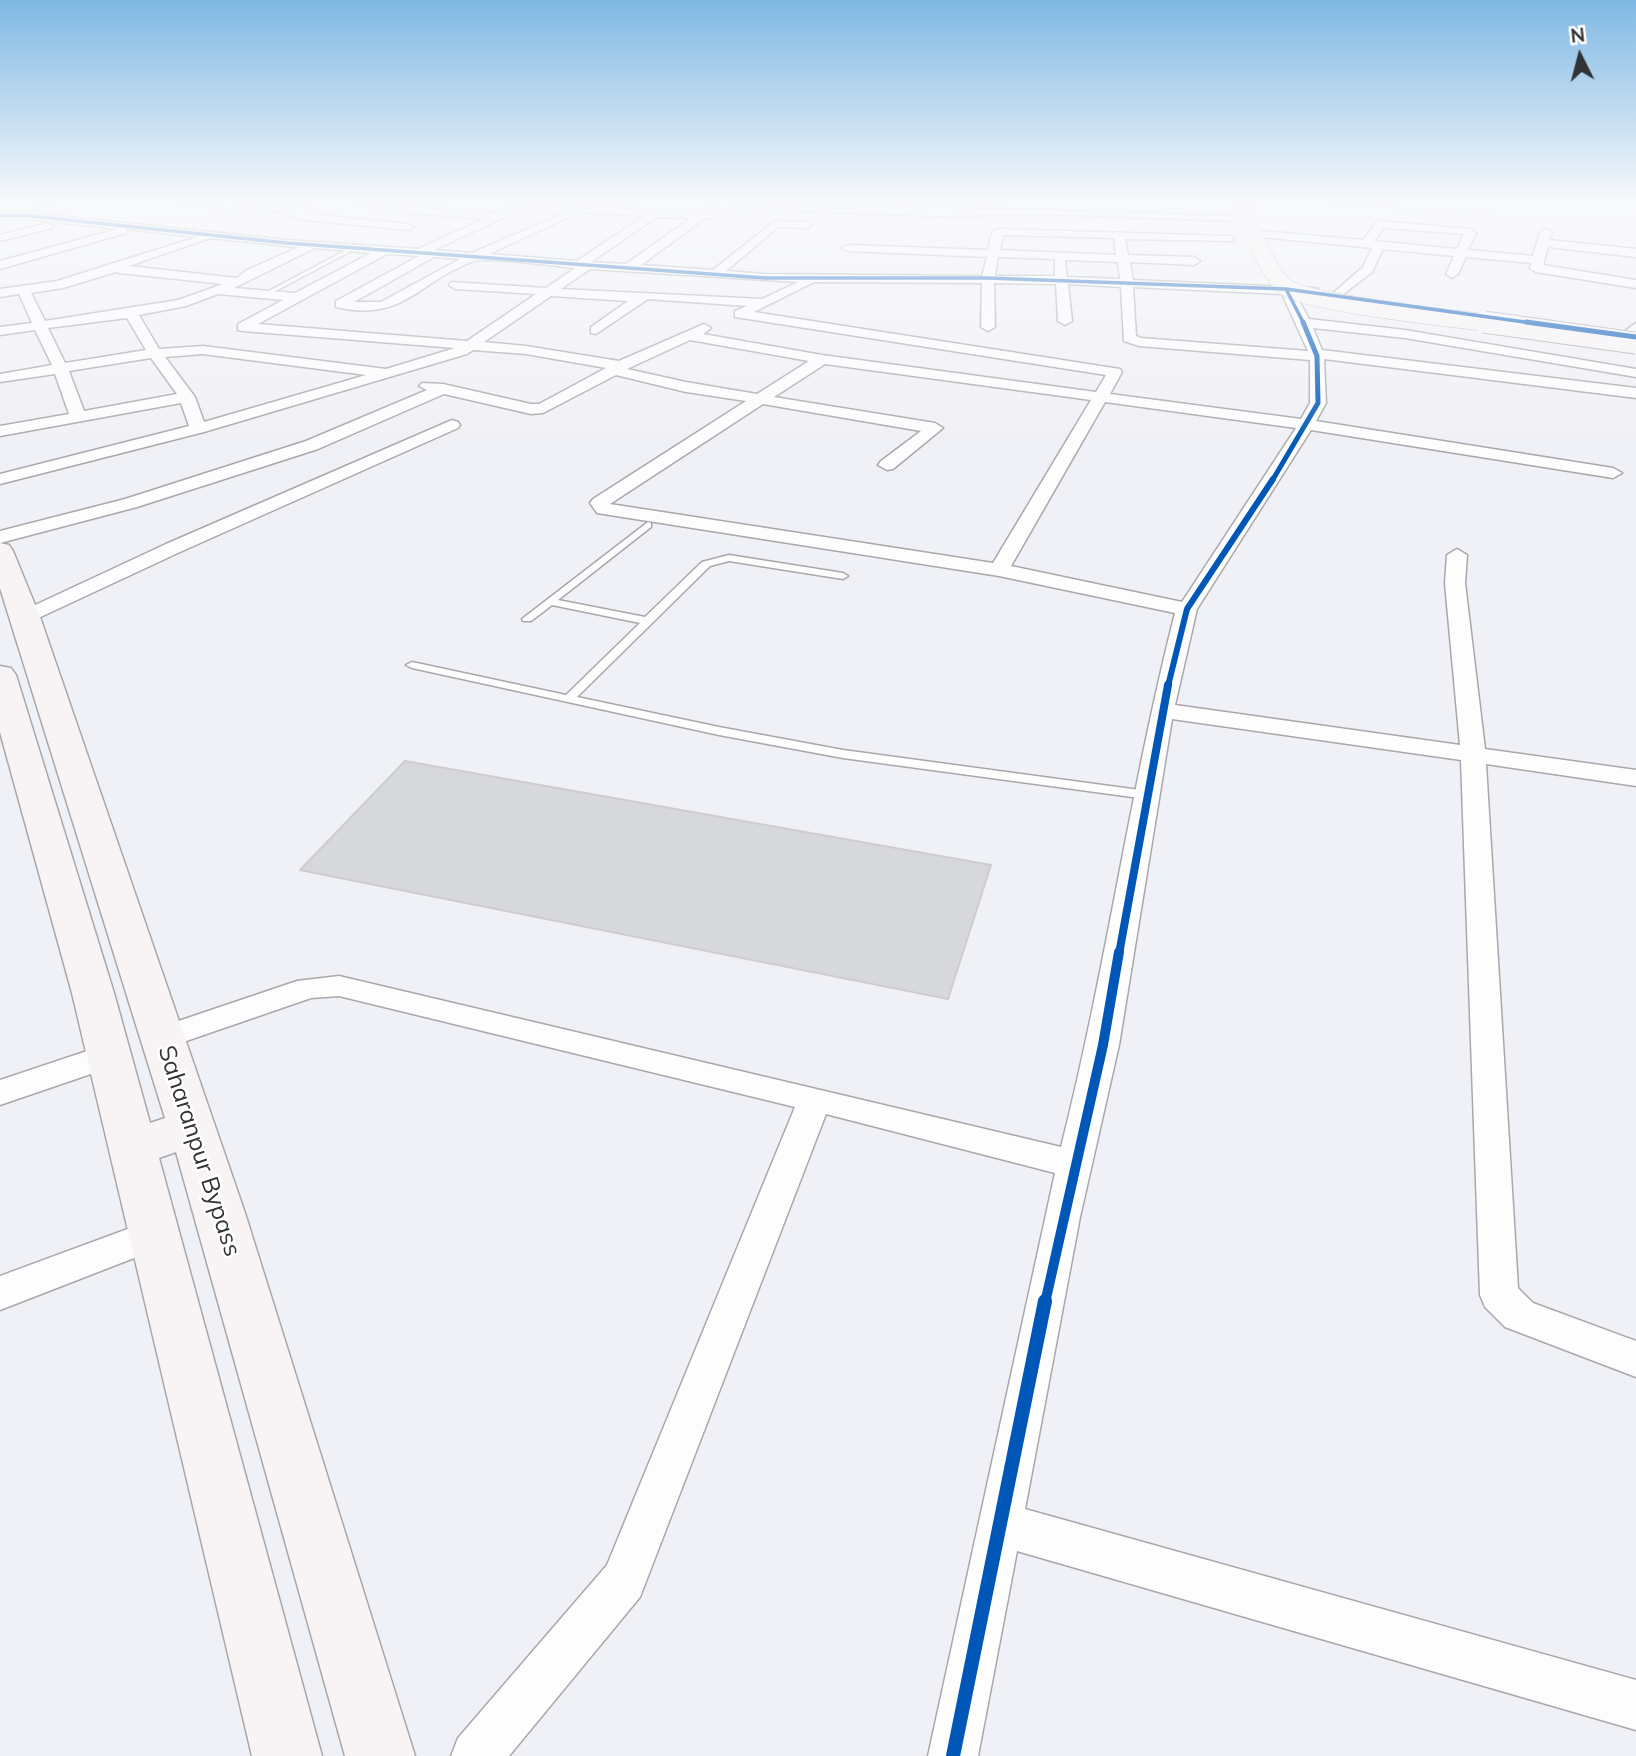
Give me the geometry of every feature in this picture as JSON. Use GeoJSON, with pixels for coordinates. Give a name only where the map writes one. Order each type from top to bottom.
{"type":"FeatureCollection","features":[{"type":"Feature","properties":{"kind":"main road"},"geometry":{"type":"LineString","coordinates":[[1283,284],[1305,295],[1427,315],[1634,338]]}},
{"type":"Feature","properties":{"kind":"main road","name":"Saharanpur Bypass"},"geometry":{"type":"LineString","coordinates":[[0,551],[25,617],[220,1213],[380,1756]]}},
{"type":"Feature","properties":{"kind":"main road"},"geometry":{"type":"LineString","coordinates":[[0,675],[93,993],[152,1235],[287,1756]]}},
{"type":"Feature","properties":{"kind":"main road"},"geometry":{"type":"LineString","coordinates":[[131,1149],[192,1127]]}},
{"type":"Feature","properties":{"kind":"street"},"geometry":{"type":"LineString","coordinates":[[37,284],[38,288]]}},
{"type":"Feature","properties":{"kind":"street"},"geometry":{"type":"LineString","coordinates":[[0,293],[53,284]]}},
{"type":"Feature","properties":{"kind":"street"},"geometry":{"type":"LineString","coordinates":[[0,331],[131,313],[181,303],[233,284]]}},
{"type":"Feature","properties":{"kind":"street"},"geometry":{"type":"LineString","coordinates":[[322,284],[243,327],[526,350],[618,368],[686,387],[935,428],[887,465]]}},
{"type":"Feature","properties":{"kind":"street"},"geometry":{"type":"LineString","coordinates":[[374,284],[341,304],[365,308],[384,306],[424,284]]}},
{"type":"Feature","properties":{"kind":"street"},"geometry":{"type":"LineString","coordinates":[[0,479],[198,429],[385,375],[473,345],[559,284]]}},
{"type":"Feature","properties":{"kind":"street"},"geometry":{"type":"LineString","coordinates":[[596,330],[658,284]]}},
{"type":"Feature","properties":{"kind":"street"},"geometry":{"type":"LineString","coordinates":[[0,377],[157,353],[219,350],[385,375],[536,409],[687,335],[804,284]]}},
{"type":"Feature","properties":{"kind":"street"},"geometry":{"type":"LineString","coordinates":[[988,284],[988,327]]}},
{"type":"Feature","properties":{"kind":"street"},"geometry":{"type":"LineString","coordinates":[[1060,284],[1065,321]]}},
{"type":"Feature","properties":{"kind":"street"},"geometry":{"type":"LineString","coordinates":[[1127,284],[1129,338],[1132,340],[1317,355],[1636,393]]}},
{"type":"Feature","properties":{"kind":"street"},"geometry":{"type":"LineString","coordinates":[[1201,284],[1293,303],[1405,334],[1636,373]]}},
{"type":"Feature","properties":{"kind":"street"},"geometry":{"type":"LineString","coordinates":[[1337,295],[1346,284]]}},
{"type":"Feature","properties":{"kind":"street"},"geometry":{"type":"LineString","coordinates":[[455,285],[547,293],[764,303]]}},
{"type":"Feature","properties":{"kind":"street"},"geometry":{"type":"LineString","coordinates":[[23,290],[60,367],[78,416]]}},
{"type":"Feature","properties":{"kind":"street"},"geometry":{"type":"LineString","coordinates":[[214,290],[349,299]]}},
{"type":"Feature","properties":{"kind":"street"},"geometry":{"type":"LineString","coordinates":[[1293,303],[1337,295],[1634,338]]}},
{"type":"Feature","properties":{"kind":"street"},"geometry":{"type":"LineString","coordinates":[[1293,303],[1634,338]]}},
{"type":"Feature","properties":{"kind":"street"},"geometry":{"type":"LineString","coordinates":[[953,1756],[1074,1164],[1103,1045],[1161,710],[1187,609],[1307,425],[1318,403],[1317,355],[1293,303]]}},
{"type":"Feature","properties":{"kind":"street"},"geometry":{"type":"LineString","coordinates":[[131,313],[151,348],[187,397],[198,429]]}},
{"type":"Feature","properties":{"kind":"street"},"geometry":{"type":"LineString","coordinates":[[729,318],[1113,371],[999,570]]}},
{"type":"Feature","properties":{"kind":"street"},"geometry":{"type":"LineString","coordinates":[[687,335],[822,359],[1307,425],[1613,473]]}},
{"type":"Feature","properties":{"kind":"street"},"geometry":{"type":"LineString","coordinates":[[822,359],[598,502],[600,506],[604,509],[999,570],[1187,609]]}},
{"type":"Feature","properties":{"kind":"street"},"geometry":{"type":"LineString","coordinates":[[0,537],[131,503],[312,445],[443,389]]}},
{"type":"Feature","properties":{"kind":"street"},"geometry":{"type":"LineString","coordinates":[[0,431],[187,397]]}},
{"type":"Feature","properties":{"kind":"street"},"geometry":{"type":"LineString","coordinates":[[25,617],[173,548],[452,425]]}},
{"type":"Feature","properties":{"kind":"street"},"geometry":{"type":"LineString","coordinates":[[1457,555],[1455,583],[1472,753],[1499,1295],[1520,1315],[1636,1359]]}},
{"type":"Feature","properties":{"kind":"street"},"geometry":{"type":"LineString","coordinates":[[1161,710],[1636,778]]}},
{"type":"Feature","properties":{"kind":"street"},"geometry":{"type":"LineString","coordinates":[[163,1038],[308,988],[339,986],[816,1099],[1074,1164]]}},
{"type":"Feature","properties":{"kind":"street"},"geometry":{"type":"LineString","coordinates":[[0,1093],[108,1056]]}},
{"type":"Feature","properties":{"kind":"street"},"geometry":{"type":"LineString","coordinates":[[476,1756],[624,1581],[816,1099]]}},
{"type":"Feature","properties":{"kind":"street"},"geometry":{"type":"LineString","coordinates":[[0,1293],[152,1235]]}},
{"type":"Feature","properties":{"kind":"street"},"geometry":{"type":"LineString","coordinates":[[1000,1524],[1636,1705]]}},
{"type":"Feature","properties":{"kind":"lane"},"geometry":{"type":"LineString","coordinates":[[267,294],[288,284]]}},
{"type":"Feature","properties":{"kind":"lane"},"geometry":{"type":"LineString","coordinates":[[527,619],[648,526]]}},
{"type":"Feature","properties":{"kind":"lane"},"geometry":{"type":"LineString","coordinates":[[569,698],[706,564],[721,558],[843,576]]}},
{"type":"Feature","properties":{"kind":"lane"},"geometry":{"type":"LineString","coordinates":[[550,601],[647,621]]}},
{"type":"Feature","properties":{"kind":"lane"},"geometry":{"type":"LineString","coordinates":[[412,665],[719,731],[843,754],[1147,795]]}},
{"type":"Feature","properties":{"kind":"building"},"geometry":{"type":"Polygon","coordinates":[[[405,761],[991,865],[948,999],[300,870],[405,761]]]}},
{"type":"Feature","properties":{"kind":"cycle path"},"geometry":{"type":"LineString","coordinates":[[1149,284],[1286,289],[1636,337]]}},
{"type":"Feature","properties":{"kind":"cycle path"},"geometry":{"type":"LineString","coordinates":[[953,1756],[1062,1217],[1103,1045],[1162,710],[1187,609],[1287,458],[1318,403],[1317,356],[1286,289]]}}]}
